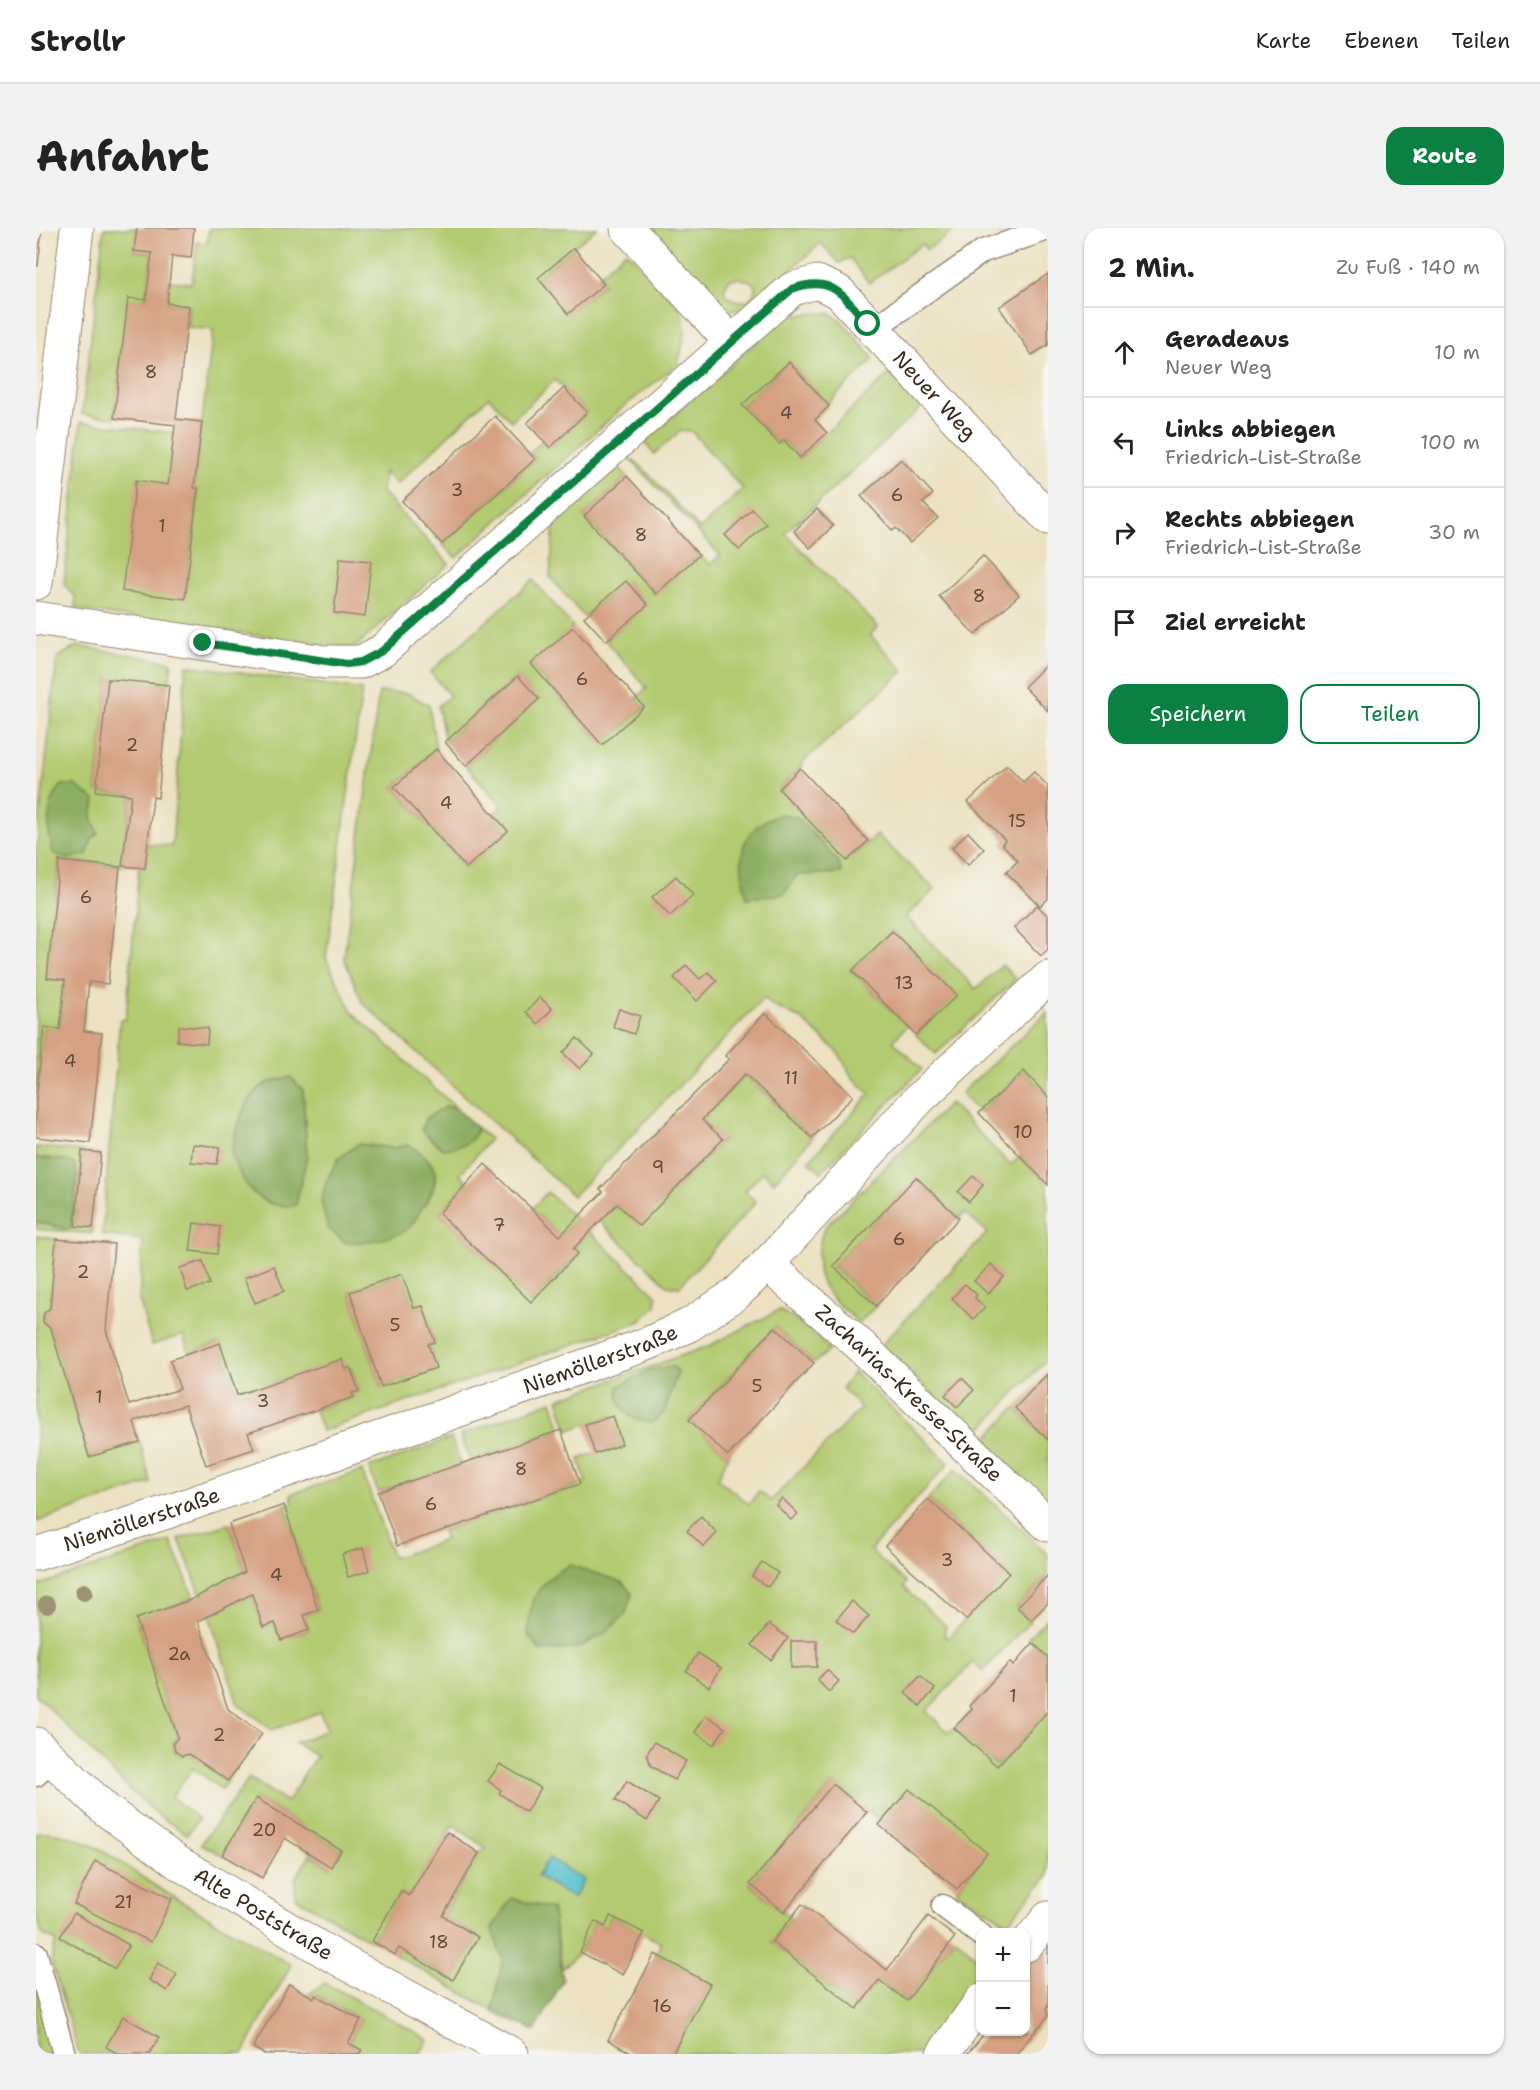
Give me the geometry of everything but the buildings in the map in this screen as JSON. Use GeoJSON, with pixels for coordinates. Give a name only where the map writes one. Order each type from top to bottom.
{"type":"FeatureCollection","features":[{"type":"Feature","properties":{"kind":"street"},"geometry":{"type":"LineString","coordinates":[[36,582],[43,459],[77,228]]}},
{"type":"Feature","properties":{"kind":"street"},"geometry":{"type":"LineString","coordinates":[[36,618],[325,662],[361,662],[382,651],[731,342],[627,228]]}},
{"type":"Feature","properties":{"kind":"street","name":"Neuer Weg"},"geometry":{"type":"LineString","coordinates":[[731,342],[792,289],[817,282],[839,292],[1048,518]]}},
{"type":"Feature","properties":{"kind":"street","name":"Niemöllerstraße"},"geometry":{"type":"LineString","coordinates":[[36,1554],[199,1501],[647,1344],[688,1325],[736,1294],[767,1264],[919,1099],[1048,978]]}},
{"type":"Feature","properties":{"kind":"street","name":"Zacharias-Kresse-Straße"},"geometry":{"type":"LineString","coordinates":[[767,1264],[861,1346],[1048,1525]]}},
{"type":"Feature","properties":{"kind":"street","name":"Alte Poststraße"},"geometry":{"type":"LineString","coordinates":[[41,1759],[177,1862],[333,1956],[512,2054]]}},
{"type":"Feature","properties":{"kind":"street"},"geometry":{"type":"LineString","coordinates":[[1030,1940],[1048,1918]]}},
{"type":"Feature","properties":{"kind":"street"},"geometry":{"type":"LineString","coordinates":[[943,2054],[976,2008]]}},
{"type":"Feature","properties":{"kind":"lane"},"geometry":{"type":"LineString","coordinates":[[873,328],[978,254],[1003,243],[1034,236],[1048,229]]}},
{"type":"Feature","properties":{"kind":"lane"},"geometry":{"type":"LineString","coordinates":[[943,1906],[976,1931]]}},
{"type":"Feature","properties":{"kind":"lane"},"geometry":{"type":"LineString","coordinates":[[36,1954],[64,2054]]}},
{"type":"Feature","properties":{"kind":"green space"},"geometry":{"type":"Polygon","coordinates":[[[104,228],[137,228],[134,251],[152,253],[146,300],[128,299],[114,418],[82,414],[104,228]]]}},
{"type":"Feature","properties":{"kind":"green space"},"geometry":{"type":"Polygon","coordinates":[[[209,228],[597,228],[538,277],[568,313],[604,284],[598,276],[626,251],[679,306],[684,319],[685,334],[678,364],[622,408],[456,558],[442,544],[535,459],[530,453],[543,440],[550,447],[587,412],[555,380],[511,421],[489,397],[397,484],[384,472],[382,492],[449,564],[353,649],[85,611],[75,607],[76,598],[64,584],[81,422],[175,433],[168,485],[137,480],[185,599],[198,489],[194,488],[213,330],[187,327],[189,306],[167,303],[169,281],[192,283],[197,242],[207,243],[209,228]]]}},
{"type":"Feature","properties":{"kind":"green space"},"geometry":{"type":"Polygon","coordinates":[[[648,228],[958,228],[927,250],[922,244],[869,283],[850,258],[839,263],[821,243],[746,309],[733,310],[721,307],[648,228]],[[737,278],[729,280],[724,289],[726,296],[736,301],[747,301],[754,294],[755,286],[751,281],[737,278]]]}},
{"type":"Feature","properties":{"kind":"green space"},"geometry":{"type":"Polygon","coordinates":[[[829,313],[842,321],[874,359],[827,404],[789,362],[742,405],[779,444],[784,440],[800,458],[889,374],[922,407],[785,533],[878,627],[870,635],[904,671],[803,762],[779,789],[847,860],[877,835],[935,889],[906,917],[976,989],[1002,965],[1016,979],[936,1054],[916,1035],[956,995],[892,931],[852,971],[907,1026],[893,1041],[922,1069],[821,1172],[809,1161],[870,1094],[852,1077],[838,1052],[801,1019],[773,1006],[764,998],[573,1196],[362,1002],[344,958],[379,692],[407,693],[429,705],[436,749],[394,787],[466,868],[508,831],[493,815],[502,806],[466,766],[538,699],[517,676],[445,742],[438,706],[450,696],[430,672],[533,580],[573,627],[531,665],[602,744],[644,708],[636,698],[647,688],[606,641],[647,605],[626,581],[584,617],[550,577],[554,523],[617,465],[627,476],[584,516],[655,594],[699,555],[710,565],[720,555],[631,460],[641,466],[700,529],[743,489],[691,431],[680,431],[654,454],[644,442],[787,315],[829,313]]]}},
{"type":"Feature","properties":{"kind":"green space"},"geometry":{"type":"Polygon","coordinates":[[[77,646],[172,662],[169,685],[108,679],[96,791],[131,795],[122,866],[59,861],[47,977],[65,980],[60,1029],[44,1027],[36,1101],[36,852],[57,658],[77,646]]]}},
{"type":"Feature","properties":{"kind":"green space"},"geometry":{"type":"Polygon","coordinates":[[[186,665],[362,690],[326,958],[352,1012],[455,1107],[445,1107],[426,1118],[422,1130],[433,1142],[476,1134],[477,1128],[490,1139],[460,1174],[468,1182],[439,1213],[531,1302],[578,1254],[573,1249],[590,1232],[657,1296],[656,1306],[640,1321],[322,1431],[315,1410],[353,1397],[352,1393],[359,1391],[351,1368],[345,1369],[342,1360],[237,1395],[220,1343],[189,1353],[183,1335],[152,1345],[139,1300],[143,1240],[102,1235],[120,1019],[126,1019],[139,868],[145,868],[148,844],[172,846],[186,665]],[[303,1090],[252,1096],[241,1119],[231,1154],[307,1156],[303,1090]],[[358,1144],[337,1163],[329,1176],[322,1202],[424,1206],[434,1187],[435,1179],[434,1171],[426,1157],[408,1145],[393,1148],[358,1144]],[[402,1274],[350,1292],[381,1387],[436,1368],[428,1344],[435,1342],[423,1306],[414,1308],[402,1274]]]}},
{"type":"Feature","properties":{"kind":"green space"},"geometry":{"type":"Polygon","coordinates":[[[62,785],[75,785],[95,800],[92,817],[98,833],[92,839],[87,854],[67,859],[53,853],[49,835],[50,809],[56,792],[62,785]]]}},
{"type":"Feature","properties":{"kind":"green space"},"geometry":{"type":"Polygon","coordinates":[[[782,814],[797,817],[838,861],[842,873],[797,875],[784,894],[747,898],[742,870],[744,846],[756,827],[782,814]]]}},
{"type":"Feature","properties":{"kind":"green space"},"geometry":{"type":"Polygon","coordinates":[[[1048,1012],[1048,1097],[1024,1071],[979,1113],[961,1093],[1048,1012]]]}},
{"type":"Feature","properties":{"kind":"green space"},"geometry":{"type":"Polygon","coordinates":[[[745,1075],[812,1138],[774,1182],[763,1172],[745,1191],[756,1202],[679,1287],[667,1285],[600,1222],[617,1204],[639,1225],[723,1140],[702,1120],[745,1075]]]}},
{"type":"Feature","properties":{"kind":"green space"},"geometry":{"type":"Polygon","coordinates":[[[291,1077],[303,1090],[307,1156],[296,1205],[283,1206],[262,1200],[254,1193],[241,1176],[231,1154],[238,1124],[252,1096],[267,1083],[291,1077]]]}},
{"type":"Feature","properties":{"kind":"green space"},"geometry":{"type":"Polygon","coordinates":[[[950,1103],[1010,1165],[1020,1156],[1048,1185],[1048,1358],[975,1435],[881,1345],[987,1233],[965,1213],[959,1218],[916,1178],[833,1266],[876,1306],[859,1323],[828,1293],[818,1272],[817,1260],[824,1228],[950,1103]]]}},
{"type":"Feature","properties":{"kind":"green space"},"geometry":{"type":"Polygon","coordinates":[[[445,1107],[455,1107],[477,1128],[476,1134],[469,1142],[443,1149],[421,1130],[426,1118],[445,1107]]]}},
{"type":"Feature","properties":{"kind":"green space"},"geometry":{"type":"Polygon","coordinates":[[[358,1144],[392,1148],[408,1145],[419,1151],[432,1165],[435,1180],[428,1198],[409,1228],[387,1238],[346,1243],[328,1228],[321,1202],[326,1182],[338,1159],[358,1144]]]}},
{"type":"Feature","properties":{"kind":"green space"},"geometry":{"type":"Polygon","coordinates":[[[36,1147],[82,1151],[75,1225],[93,1228],[92,1234],[36,1229],[36,1222],[66,1229],[71,1223],[75,1196],[51,1158],[36,1158],[36,1147]]]}},
{"type":"Feature","properties":{"kind":"green space"},"geometry":{"type":"Polygon","coordinates":[[[36,1158],[65,1160],[74,1164],[77,1175],[71,1227],[66,1229],[36,1222],[36,1158]]]}},
{"type":"Feature","properties":{"kind":"green space"},"geometry":{"type":"Polygon","coordinates":[[[547,1192],[577,1219],[560,1236],[532,1209],[547,1192]]]}},
{"type":"Feature","properties":{"kind":"green space"},"geometry":{"type":"Polygon","coordinates":[[[36,1236],[56,1239],[50,1308],[44,1313],[43,1322],[51,1329],[89,1457],[140,1442],[151,1483],[36,1522],[36,1236]]]}},
{"type":"Feature","properties":{"kind":"green space"},"geometry":{"type":"Polygon","coordinates":[[[779,1310],[804,1325],[830,1350],[814,1363],[775,1327],[689,1420],[728,1456],[718,1479],[749,1504],[759,1491],[771,1501],[861,1408],[842,1388],[854,1372],[949,1463],[870,1550],[906,1583],[903,1587],[946,1626],[944,1636],[948,1638],[1008,1573],[928,1499],[956,1469],[1048,1554],[1048,1575],[1017,1607],[1031,1620],[983,1671],[973,1662],[926,1711],[948,1732],[954,1728],[997,1766],[1048,1711],[1048,1876],[1007,1923],[956,1891],[986,1853],[882,1822],[833,1784],[750,1884],[791,1918],[772,1942],[856,2008],[879,1980],[907,2001],[955,1937],[976,1957],[976,1982],[929,2054],[672,2054],[710,1984],[655,1954],[661,1943],[611,1916],[605,1927],[595,1922],[580,1952],[562,1969],[552,1909],[492,1929],[503,1960],[492,2010],[395,1955],[399,1948],[453,1980],[478,1937],[443,1916],[479,1853],[486,1848],[453,1825],[409,1896],[401,1892],[372,1941],[295,1897],[296,1878],[310,1854],[330,1867],[341,1850],[256,1798],[222,1855],[201,1844],[249,1778],[287,1802],[316,1756],[295,1743],[327,1730],[320,1712],[272,1730],[238,1704],[209,1615],[252,1594],[263,1627],[275,1623],[281,1640],[309,1630],[304,1615],[318,1610],[284,1505],[293,1502],[291,1494],[362,1471],[393,1558],[445,1540],[442,1531],[586,1482],[579,1459],[622,1444],[612,1416],[568,1430],[558,1399],[709,1346],[779,1310]]]}},
{"type":"Feature","properties":{"kind":"green space"},"geometry":{"type":"Polygon","coordinates":[[[674,1367],[678,1372],[663,1414],[651,1423],[644,1422],[631,1417],[622,1408],[618,1387],[651,1369],[674,1367]]]}},
{"type":"Feature","properties":{"kind":"green space"},"geometry":{"type":"Polygon","coordinates":[[[552,1401],[561,1430],[470,1461],[461,1435],[552,1401]]]}},
{"type":"Feature","properties":{"kind":"green space"},"geometry":{"type":"Polygon","coordinates":[[[1015,1408],[1048,1440],[1048,1503],[983,1442],[1015,1408]]]}},
{"type":"Feature","properties":{"kind":"green space"},"geometry":{"type":"Polygon","coordinates":[[[451,1438],[461,1465],[378,1492],[369,1468],[451,1438]]]}},
{"type":"Feature","properties":{"kind":"green space"},"geometry":{"type":"Polygon","coordinates":[[[229,1524],[245,1572],[201,1595],[179,1539],[229,1524]]]}},
{"type":"Feature","properties":{"kind":"green space"},"geometry":{"type":"Polygon","coordinates":[[[171,1541],[194,1598],[136,1620],[178,1737],[173,1743],[175,1751],[182,1756],[189,1754],[228,1781],[221,1789],[193,1768],[171,1797],[199,1819],[187,1834],[163,1819],[131,1791],[36,1695],[36,1586],[171,1541]]]}},
{"type":"Feature","properties":{"kind":"green space"},"geometry":{"type":"Polygon","coordinates":[[[570,1565],[622,1582],[632,1594],[625,1615],[602,1635],[578,1648],[540,1651],[528,1635],[533,1602],[542,1585],[570,1565]]]}},
{"type":"Feature","properties":{"kind":"green space"},"geometry":{"type":"Polygon","coordinates":[[[1048,1618],[1048,1657],[1028,1638],[1048,1618]]]}},
{"type":"Feature","properties":{"kind":"green space"},"geometry":{"type":"Polygon","coordinates":[[[49,1832],[65,1835],[93,1846],[175,1898],[291,1965],[243,2054],[79,2054],[51,1962],[56,1941],[42,1934],[36,1915],[36,1833],[49,1832]]]}},
{"type":"Feature","properties":{"kind":"green space"},"geometry":{"type":"Polygon","coordinates":[[[511,1898],[552,1909],[563,1980],[535,2031],[492,2011],[503,1960],[492,1929],[511,1898]]]}},
{"type":"Feature","properties":{"kind":"green space"},"geometry":{"type":"Polygon","coordinates":[[[36,1982],[59,2054],[36,2054],[36,1982]]]}},
{"type":"Feature","properties":{"kind":"green space"},"geometry":{"type":"Polygon","coordinates":[[[325,1983],[428,2039],[420,2054],[359,2054],[361,2050],[348,2043],[361,2020],[316,1995],[314,1998],[308,1995],[325,1983]]]}},
{"type":"Feature","properties":{"kind":"water"},"geometry":{"type":"Polygon","coordinates":[[[549,1858],[584,1880],[573,1898],[537,1876],[549,1858]]]}},
{"type":"Feature","properties":{"kind":"route"},"geometry":{"type":"LineString","coordinates":[[203,643],[325,662],[347,664],[361,662],[382,651],[657,405],[792,289],[806,283],[817,282],[829,285],[839,292],[868,324]]}}]}
